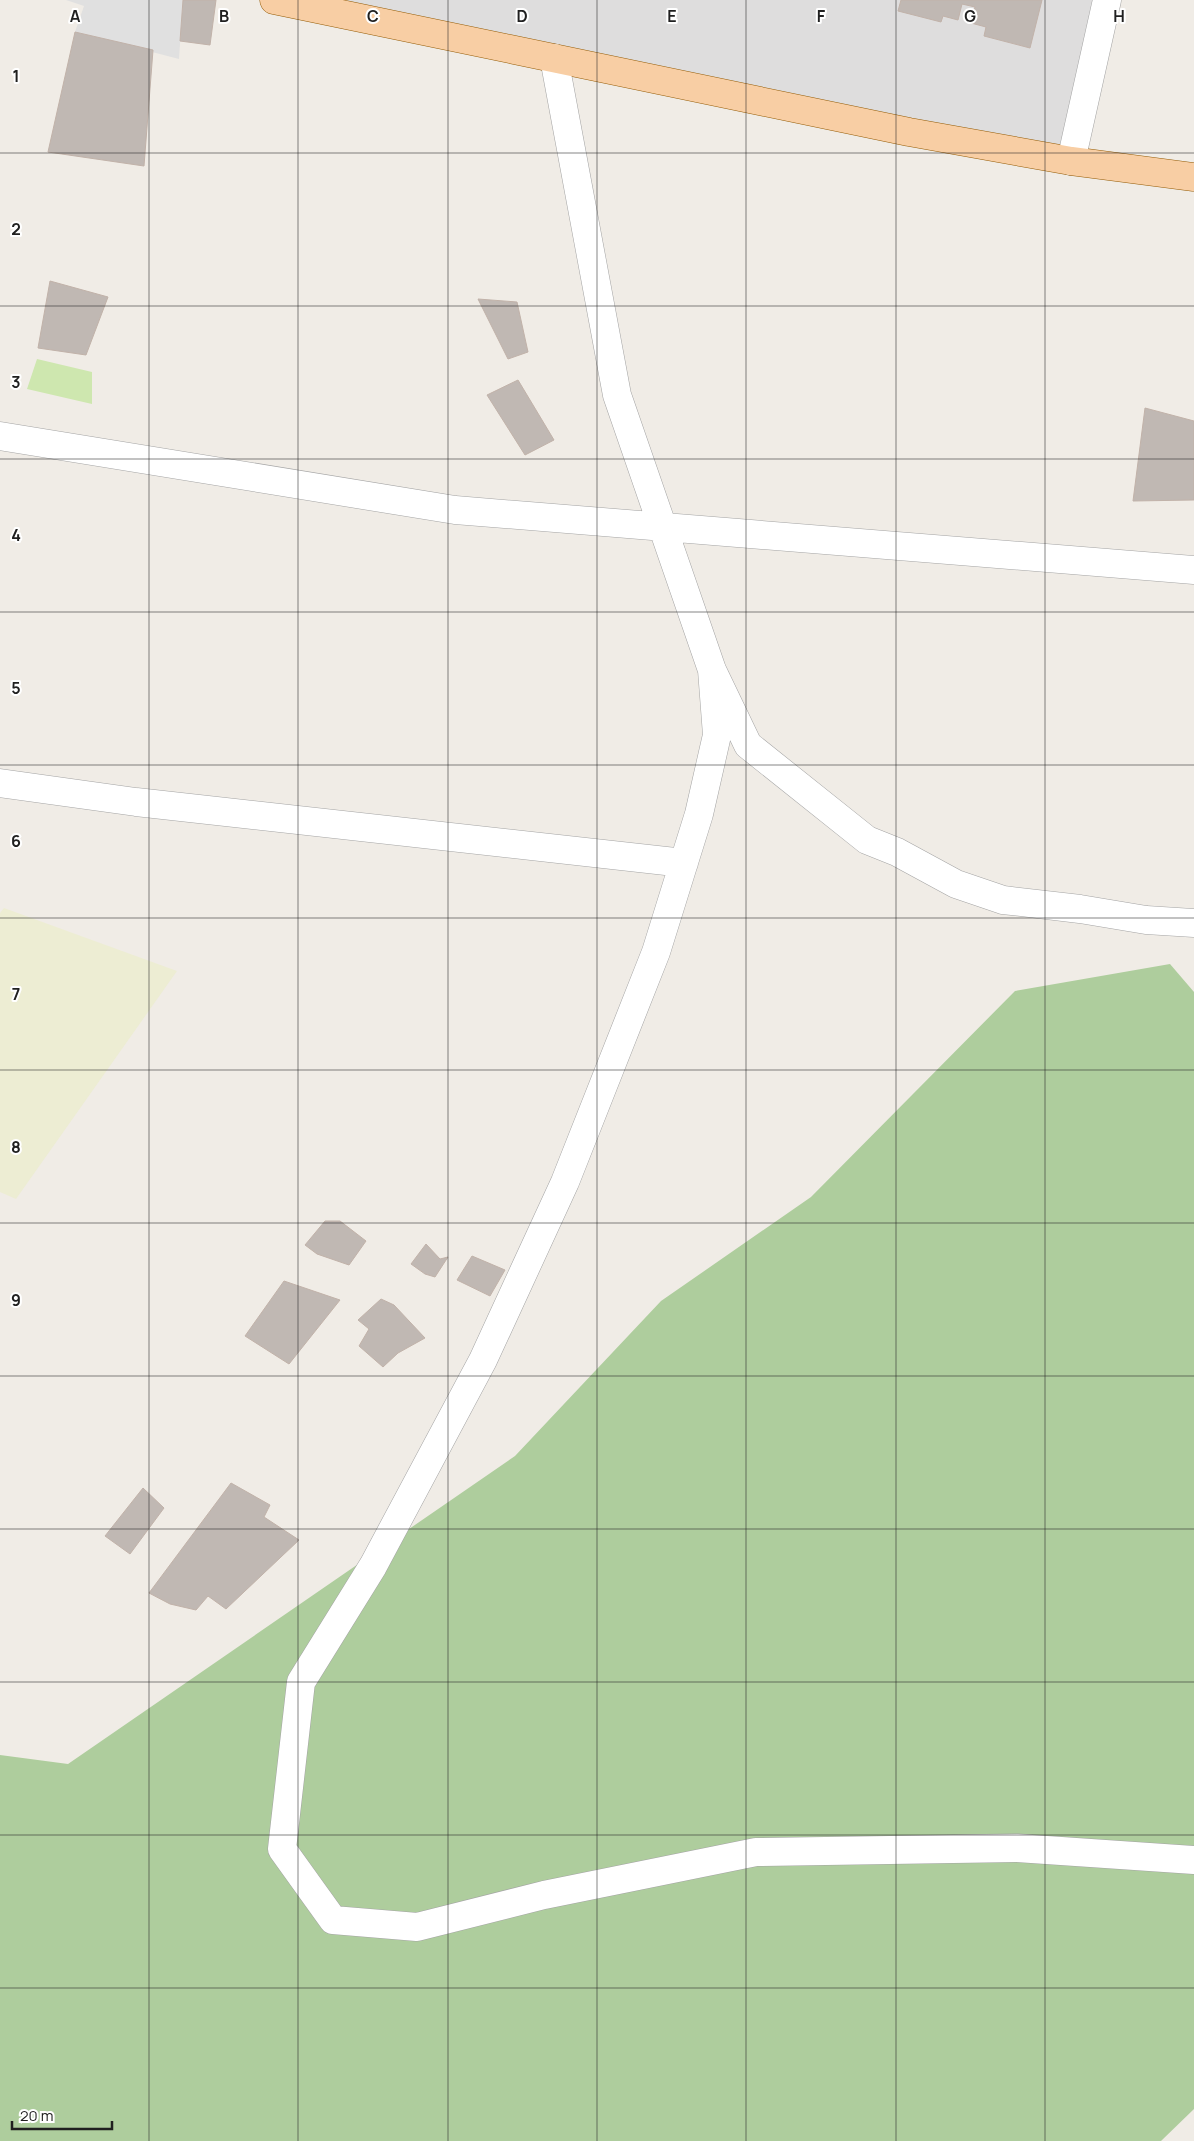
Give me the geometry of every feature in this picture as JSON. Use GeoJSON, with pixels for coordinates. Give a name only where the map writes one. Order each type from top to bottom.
{"type":"FeatureCollection","features":[{"type":"Feature","properties":{"kind":"main road"},"geometry":{"type":"LineString","coordinates":[[274,0],[909,132],[1071,161],[1194,177]]}},
{"type":"Feature","properties":{"kind":"street"},"geometry":{"type":"LineString","coordinates":[[1071,161],[1107,0]]}},
{"type":"Feature","properties":{"kind":"street"},"geometry":{"type":"LineString","coordinates":[[554,58],[617,394],[712,670],[748,745],[867,840],[897,852],[956,884],[1003,900],[1080,909],[1146,920],[1194,923]]}},
{"type":"Feature","properties":{"kind":"street"},"geometry":{"type":"LineString","coordinates":[[0,436],[455,510],[1194,570]]}},
{"type":"Feature","properties":{"kind":"street"},"geometry":{"type":"LineString","coordinates":[[712,670],[717,735],[699,814],[656,952],[565,1182],[483,1360],[373,1566],[301,1682],[282,1849],[333,1920],[417,1927],[544,1895],[756,1852],[1017,1848],[1194,1860]]}},
{"type":"Feature","properties":{"kind":"street"},"geometry":{"type":"LineString","coordinates":[[0,783],[136,802],[684,862]]}},
{"type":"Feature","properties":{"kind":"shaded area"},"geometry":{"type":"Polygon","coordinates":[[[66,0],[183,0],[179,59],[75,32],[84,6],[66,0]]]}},
{"type":"Feature","properties":{"kind":"shaded area"},"geometry":{"type":"Polygon","coordinates":[[[281,0],[1107,0],[1071,161],[281,0]]]}},
{"type":"Feature","properties":{"kind":"green space"},"geometry":{"type":"Polygon","coordinates":[[[37,359],[92,372],[92,404],[27,389],[37,359]]]}},
{"type":"Feature","properties":{"kind":"green space"},"geometry":{"type":"Polygon","coordinates":[[[4,908],[177,971],[16,1199],[0,1192],[0,913],[4,908]]]}},
{"type":"Feature","properties":{"kind":"green space"},"geometry":{"type":"Polygon","coordinates":[[[1170,964],[1194,992],[1194,2109],[1161,2141],[0,2141],[0,1755],[68,1764],[515,1456],[661,1301],[811,1197],[1015,991],[1170,964]]]}},
{"type":"Feature","properties":{"kind":"building"},"geometry":{"type":"Polygon","coordinates":[[[183,0],[216,0],[210,45],[180,41],[183,0]]]}},
{"type":"Feature","properties":{"kind":"building"},"geometry":{"type":"Polygon","coordinates":[[[901,0],[1042,0],[1030,48],[984,36],[986,27],[971,23],[975,7],[962,4],[958,20],[943,16],[941,22],[898,11],[901,0]]]}},
{"type":"Feature","properties":{"kind":"building"},"geometry":{"type":"Polygon","coordinates":[[[75,32],[153,50],[144,166],[48,152],[75,32]]]}},
{"type":"Feature","properties":{"kind":"building"},"geometry":{"type":"Polygon","coordinates":[[[50,281],[108,297],[86,355],[38,348],[50,281]]]}},
{"type":"Feature","properties":{"kind":"building"},"geometry":{"type":"Polygon","coordinates":[[[478,299],[517,302],[528,352],[508,359],[478,299]]]}},
{"type":"Feature","properties":{"kind":"building"},"geometry":{"type":"Polygon","coordinates":[[[518,380],[554,440],[525,455],[487,395],[518,380]]]}},
{"type":"Feature","properties":{"kind":"building"},"geometry":{"type":"Polygon","coordinates":[[[1145,408],[1194,421],[1194,500],[1133,501],[1145,408]]]}},
{"type":"Feature","properties":{"kind":"building"},"geometry":{"type":"Polygon","coordinates":[[[325,1221],[340,1221],[366,1241],[349,1265],[317,1254],[305,1245],[325,1221]]]}},
{"type":"Feature","properties":{"kind":"building"},"geometry":{"type":"Polygon","coordinates":[[[426,1244],[440,1259],[448,1257],[435,1277],[425,1274],[411,1264],[426,1244]]]}},
{"type":"Feature","properties":{"kind":"building"},"geometry":{"type":"Polygon","coordinates":[[[472,1256],[505,1270],[490,1296],[457,1280],[472,1256]]]}},
{"type":"Feature","properties":{"kind":"building"},"geometry":{"type":"Polygon","coordinates":[[[284,1281],[340,1300],[289,1364],[245,1336],[284,1281]]]}},
{"type":"Feature","properties":{"kind":"building"},"geometry":{"type":"Polygon","coordinates":[[[381,1299],[394,1305],[425,1338],[398,1353],[383,1367],[359,1346],[369,1329],[358,1320],[381,1299]]]}},
{"type":"Feature","properties":{"kind":"building"},"geometry":{"type":"Polygon","coordinates":[[[231,1483],[270,1505],[264,1517],[299,1540],[226,1609],[208,1596],[196,1610],[170,1604],[149,1593],[231,1483]]]}},
{"type":"Feature","properties":{"kind":"building"},"geometry":{"type":"Polygon","coordinates":[[[143,1488],[164,1508],[130,1554],[105,1536],[143,1488]]]}}]}
